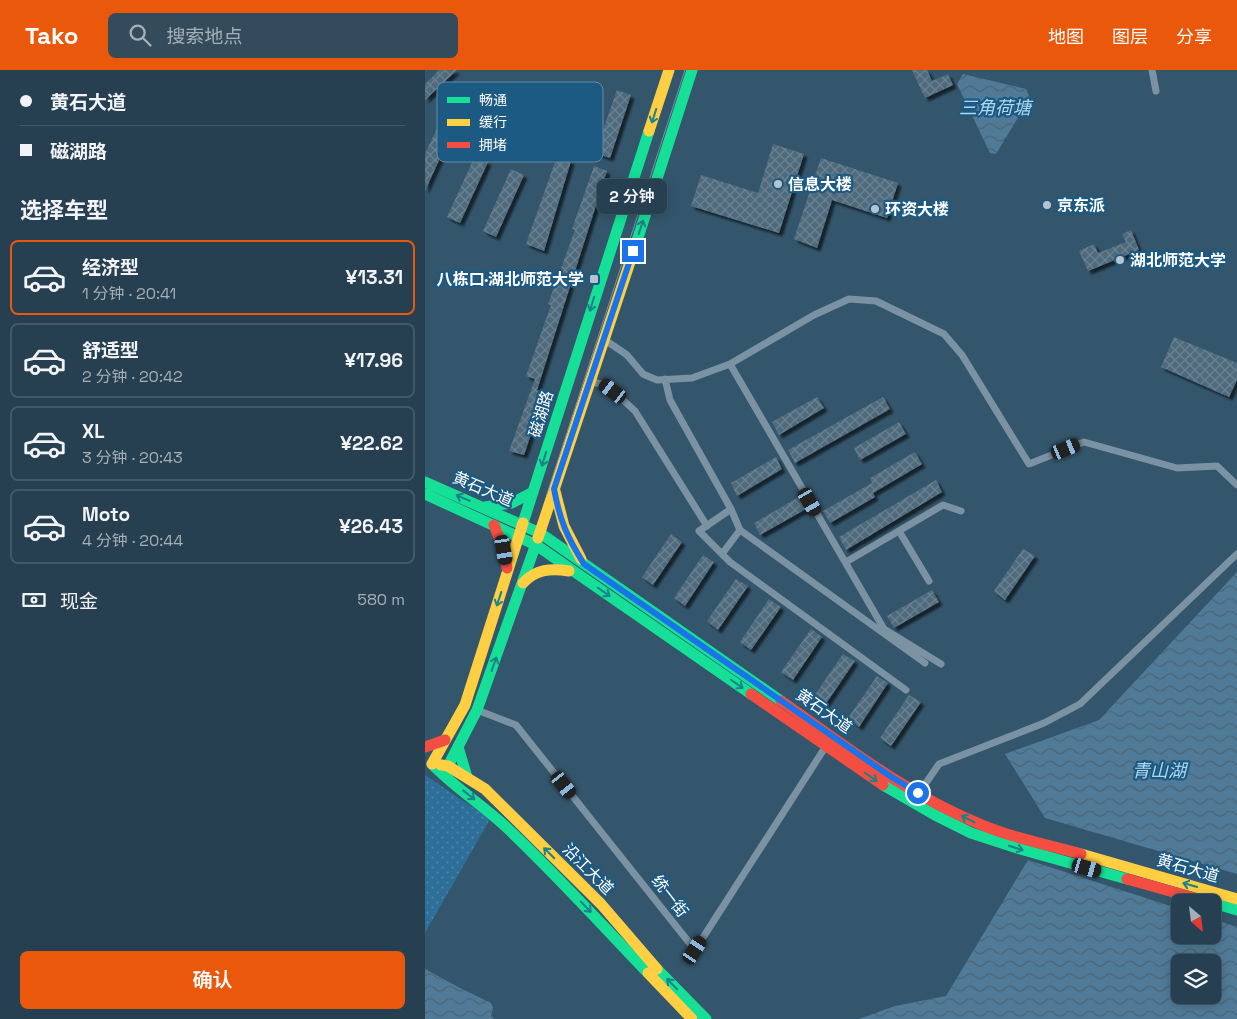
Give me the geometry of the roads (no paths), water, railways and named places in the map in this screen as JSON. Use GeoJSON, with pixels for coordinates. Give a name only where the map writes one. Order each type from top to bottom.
{"type":"FeatureCollection","features":[{"type":"Feature","properties":{"kind":"main road","name":"磁湖路"},"geometry":{"type":"LineString","coordinates":[[428,762],[445,740],[465,706],[599,283],[669,70]]}},
{"type":"Feature","properties":{"kind":"main road"},"geometry":{"type":"LineString","coordinates":[[448,766],[477,710],[540,533],[605,340],[692,70]]}},
{"type":"Feature","properties":{"kind":"main road","name":"黄石大道"},"geometry":{"type":"LineString","coordinates":[[425,482],[540,533],[580,568],[884,786],[940,806],[984,826],[1237,899]]}},
{"type":"Feature","properties":{"kind":"main road"},"geometry":{"type":"LineString","coordinates":[[522,584],[530,574],[543,570],[580,568],[558,512],[554,489]]}},
{"type":"Feature","properties":{"kind":"main road"},"geometry":{"type":"LineString","coordinates":[[483,507],[512,503],[533,492]]}},
{"type":"Feature","properties":{"kind":"main road","name":"黄石大道"},"geometry":{"type":"LineString","coordinates":[[425,494],[536,544],[580,568],[890,776],[916,798],[964,829],[989,839],[1180,894]]}},
{"type":"Feature","properties":{"kind":"main road"},"geometry":{"type":"LineString","coordinates":[[494,525],[504,550],[508,571]]}},
{"type":"Feature","properties":{"kind":"main road"},"geometry":{"type":"LineString","coordinates":[[425,747],[445,740]]}},
{"type":"Feature","properties":{"kind":"main road"},"geometry":{"type":"LineString","coordinates":[[458,747],[467,777]]}},
{"type":"Feature","properties":{"kind":"main road","name":"沿江大道"},"geometry":{"type":"LineString","coordinates":[[428,762],[448,766],[485,789],[601,904],[660,972],[706,1019]]}},
{"type":"Feature","properties":{"kind":"main road","name":"沿江大道"},"geometry":{"type":"LineString","coordinates":[[428,762],[503,824],[692,1019]]}},
{"type":"Feature","properties":{"kind":"main road","name":"黄石大道"},"geometry":{"type":"LineString","coordinates":[[1221,906],[1237,910]]}},
{"type":"Feature","properties":{"kind":"street"},"geometry":{"type":"LineString","coordinates":[[1152,70],[1156,91]]}},
{"type":"Feature","properties":{"kind":"street"},"geometry":{"type":"LineString","coordinates":[[605,340],[627,355],[643,374],[657,380],[692,378],[730,364],[814,315],[849,299],[875,301],[944,334],[962,355],[1029,464],[1084,442],[1177,468],[1217,466],[1237,485]]}},
{"type":"Feature","properties":{"kind":"street"},"geometry":{"type":"LineString","coordinates":[[730,364],[884,628],[941,664]]}},
{"type":"Feature","properties":{"kind":"street"},"geometry":{"type":"LineString","coordinates":[[665,379],[670,400],[731,509],[740,530],[925,663]]}},
{"type":"Feature","properties":{"kind":"street"},"geometry":{"type":"LineString","coordinates":[[590,382],[603,384],[635,411],[707,526]]}},
{"type":"Feature","properties":{"kind":"street"},"geometry":{"type":"LineString","coordinates":[[846,562],[943,505],[961,510]]}},
{"type":"Feature","properties":{"kind":"street"},"geometry":{"type":"LineString","coordinates":[[731,509],[699,531],[730,562],[906,690]]}},
{"type":"Feature","properties":{"kind":"street"},"geometry":{"type":"LineString","coordinates":[[722,554],[740,530]]}},
{"type":"Feature","properties":{"kind":"street"},"geometry":{"type":"LineString","coordinates":[[899,531],[929,582]]}},
{"type":"Feature","properties":{"kind":"street"},"geometry":{"type":"LineString","coordinates":[[916,798],[939,764],[1044,723],[1080,704],[1237,554]]}},
{"type":"Feature","properties":{"kind":"street","name":"统一街"},"geometry":{"type":"LineString","coordinates":[[477,710],[517,725],[695,950],[827,746]]}},
{"type":"Feature","properties":{"kind":"water","name":"三角荷塘"},"geometry":{"type":"Polygon","coordinates":[[[963,74],[1026,89],[1030,98],[996,154],[990,153],[957,84],[963,74]]]}},
{"type":"Feature","properties":{"kind":"water","name":"青山湖"},"geometry":{"type":"Polygon","coordinates":[[[1237,572],[1237,874],[1045,818],[1005,754],[1099,720],[1237,572]]]}},
{"type":"Feature","properties":{"kind":"water"},"geometry":{"type":"Polygon","coordinates":[[[1028,860],[1171,906],[1171,944],[1221,944],[1221,922],[1237,927],[1237,1019],[859,1019],[895,1006],[946,996],[1028,860]]]}},
{"type":"Feature","properties":{"kind":"water"},"geometry":{"type":"Polygon","coordinates":[[[425,969],[491,1003],[493,1008],[491,1016],[494,1019],[425,1019],[425,969]]]}},
{"type":"Feature","properties":{"kind":"tram line"},"geometry":{"type":"LineString","coordinates":[[547,494],[685,70]]}},
{"type":"Feature","properties":{"kind":"place","name":"信息大楼"},"geometry":{"type":"Point","coordinates":[778,184]}},
{"type":"Feature","properties":{"kind":"place","name":"京东派"},"geometry":{"type":"Point","coordinates":[1047,205]}},
{"type":"Feature","properties":{"kind":"place","name":"环资大楼"},"geometry":{"type":"Point","coordinates":[875,209]}},
{"type":"Feature","properties":{"kind":"place","name":"湖北师范大学"},"geometry":{"type":"Point","coordinates":[1120,260]}},
{"type":"Feature","properties":{"kind":"place","name":"八栋口·湖北师范大学"},"geometry":{"type":"Point","coordinates":[594,279]}}]}
